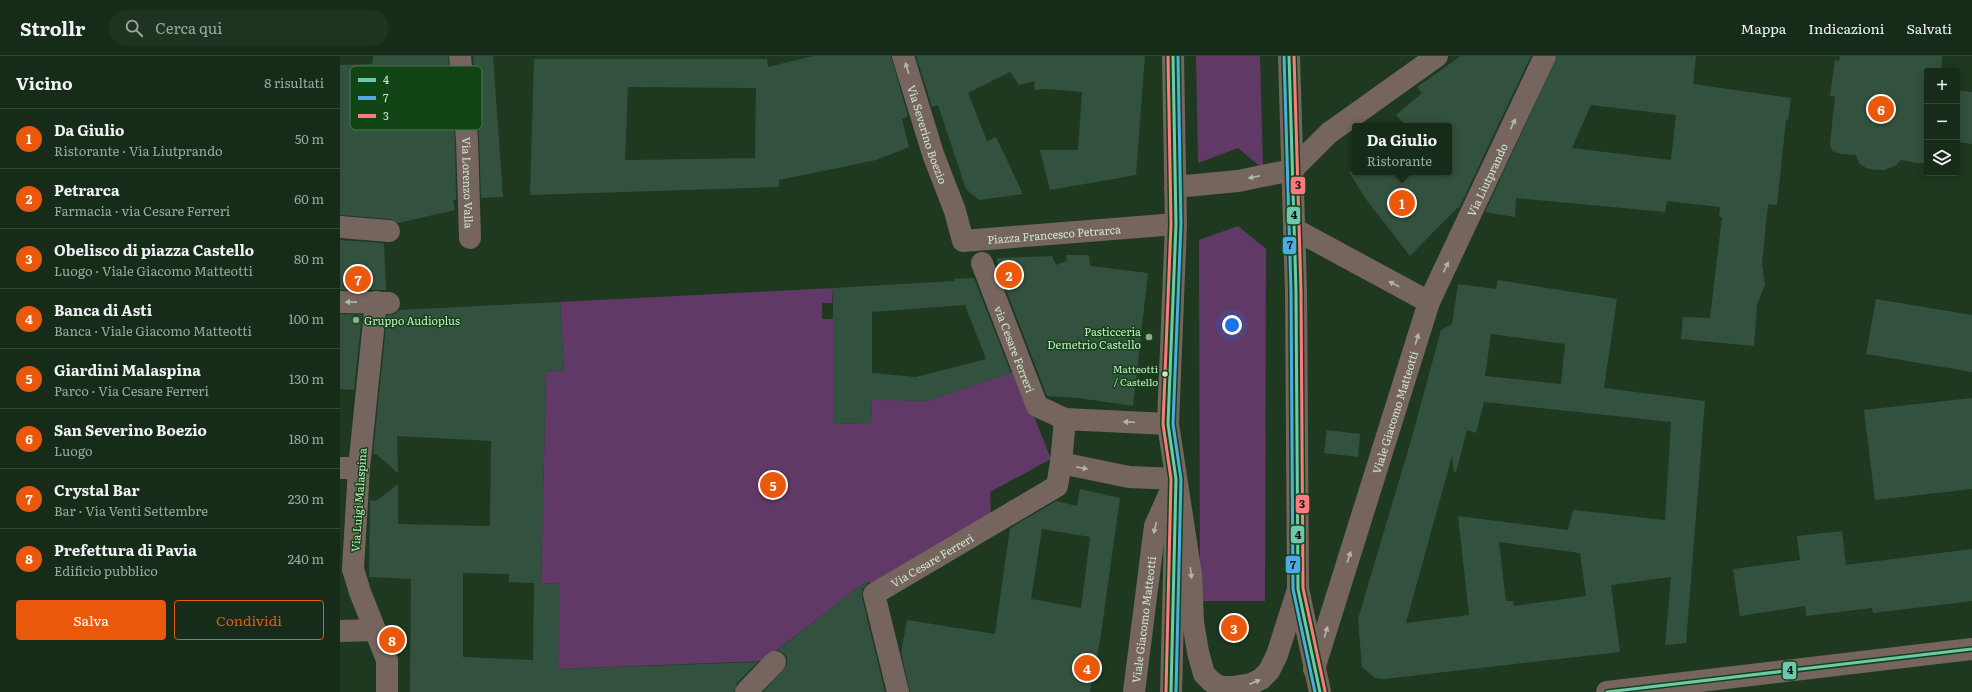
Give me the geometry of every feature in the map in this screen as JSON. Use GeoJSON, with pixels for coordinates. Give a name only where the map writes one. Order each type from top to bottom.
{"type":"FeatureCollection","features":[{"type":"Feature","properties":{"kind":"street","name":"Via Lorenzo Valla"},"geometry":{"type":"LineString","coordinates":[[460,56],[461,66]]}},
{"type":"Feature","properties":{"kind":"street","name":"Via Severino Boezio"},"geometry":{"type":"LineString","coordinates":[[903,56],[933,154],[955,211]]}},
{"type":"Feature","properties":{"kind":"street"},"geometry":{"type":"LineString","coordinates":[[1173,56],[1176,224],[1168,424],[1191,575],[1194,622],[1198,652],[1204,674],[1212,682],[1221,687],[1239,687],[1262,679],[1269,671],[1278,655],[1298,589]]}},
{"type":"Feature","properties":{"kind":"street"},"geometry":{"type":"LineString","coordinates":[[1289,56],[1294,229],[1298,589],[1320,692]]}},
{"type":"Feature","properties":{"kind":"street"},"geometry":{"type":"LineString","coordinates":[[1175,187],[1238,181],[1292,170],[1329,133],[1437,56]]}},
{"type":"Feature","properties":{"kind":"street","name":"Via Liutprando"},"geometry":{"type":"LineString","coordinates":[[1429,302],[1545,56]]}},
{"type":"Feature","properties":{"kind":"street","name":"Via Lorenzo Valla"},"geometry":{"type":"LineString","coordinates":[[466,130],[470,238]]}},
{"type":"Feature","properties":{"kind":"street","name":"Piazza Francesco Petrarca"},"geometry":{"type":"LineString","coordinates":[[955,211],[963,241],[1176,224]]}},
{"type":"Feature","properties":{"kind":"street"},"geometry":{"type":"LineString","coordinates":[[340,227],[389,231]]}},
{"type":"Feature","properties":{"kind":"street"},"geometry":{"type":"LineString","coordinates":[[1294,229],[1429,302]]}},
{"type":"Feature","properties":{"kind":"street","name":"via Cesare Ferreri"},"geometry":{"type":"LineString","coordinates":[[982,263],[1037,406],[1065,419]]}},
{"type":"Feature","properties":{"kind":"street","name":"Via Luigi Malaspina"},"geometry":{"type":"LineString","coordinates":[[340,302],[383,302],[350,468],[353,569],[387,660],[387,692]]}},
{"type":"Feature","properties":{"kind":"street","name":"Viale Giacomo Matteotti"},"geometry":{"type":"LineString","coordinates":[[1314,669],[1429,302]]}},
{"type":"Feature","properties":{"kind":"street"},"geometry":{"type":"LineString","coordinates":[[1168,424],[1065,419],[1062,463],[1129,477],[1176,480]]}},
{"type":"Feature","properties":{"kind":"street","name":"Via Cesare Ferreri"},"geometry":{"type":"LineString","coordinates":[[898,692],[874,594],[1058,486],[1062,463]]}},
{"type":"Feature","properties":{"kind":"street"},"geometry":{"type":"LineString","coordinates":[[1171,692],[1176,480]]}},
{"type":"Feature","properties":{"kind":"street","name":"Viale Giacomo Matteotti"},"geometry":{"type":"LineString","coordinates":[[1134,692],[1154,526],[1176,480]]}},
{"type":"Feature","properties":{"kind":"street"},"geometry":{"type":"LineString","coordinates":[[340,631],[375,630]]}},
{"type":"Feature","properties":{"kind":"street"},"geometry":{"type":"LineString","coordinates":[[1607,692],[1972,649]]}},
{"type":"Feature","properties":{"kind":"street"},"geometry":{"type":"LineString","coordinates":[[746,692],[775,662]]}},
{"type":"Feature","properties":{"kind":"shaded area"},"geometry":{"type":"Polygon","coordinates":[[[1196,56],[1260,56],[1263,169],[1238,148],[1198,163],[1196,56]]]}},
{"type":"Feature","properties":{"kind":"shaded area"},"geometry":{"type":"Polygon","coordinates":[[[1238,226],[1266,249],[1265,601],[1200,601],[1199,240],[1238,226]]]}},
{"type":"Feature","properties":{"kind":"shaded area"},"geometry":{"type":"Polygon","coordinates":[[[833,288],[832,303],[822,303],[822,319],[833,319],[833,424],[871,423],[872,399],[931,401],[933,399],[1016,371],[1051,459],[990,492],[991,518],[874,583],[867,583],[856,589],[776,651],[767,661],[558,669],[559,584],[541,583],[546,372],[564,370],[560,302],[833,288]]]}},
{"type":"Feature","properties":{"kind":"building"},"geometry":{"type":"Polygon","coordinates":[[[373,56],[448,56],[449,66],[350,66],[350,130],[454,130],[456,200],[453,200],[455,210],[398,223],[390,219],[340,215],[340,65],[372,64],[373,56]]]}},
{"type":"Feature","properties":{"kind":"building"},"geometry":{"type":"Polygon","coordinates":[[[473,56],[493,56],[503,197],[481,198],[478,130],[482,130],[482,66],[474,66],[473,56]]]}},
{"type":"Feature","properties":{"kind":"building"},"geometry":{"type":"Polygon","coordinates":[[[813,56],[891,56],[908,116],[902,119],[909,147],[876,160],[779,180],[779,187],[530,195],[534,59],[767,59],[768,67],[813,56]],[[628,87],[625,160],[755,158],[756,88],[628,87]]]}},
{"type":"Feature","properties":{"kind":"building"},"geometry":{"type":"Polygon","coordinates":[[[916,56],[1145,56],[1136,175],[1050,190],[1040,150],[1078,150],[1082,92],[1047,89],[1035,90],[1034,81],[1019,85],[1010,72],[968,93],[987,141],[996,137],[1023,194],[979,200],[966,189],[938,105],[932,107],[916,56]]]}},
{"type":"Feature","properties":{"kind":"building"},"geometry":{"type":"Polygon","coordinates":[[[1461,56],[1531,56],[1459,208],[1457,208],[1410,256],[1365,198],[1349,172],[1352,172],[1352,175],[1452,175],[1452,123],[1403,123],[1396,115],[1422,93],[1417,87],[1461,56]]]}},
{"type":"Feature","properties":{"kind":"building"},"geometry":{"type":"Polygon","coordinates":[[[1557,56],[1696,56],[1693,84],[1791,98],[1788,120],[1786,120],[1777,205],[1768,204],[1762,264],[1765,285],[1757,305],[1754,346],[1681,339],[1683,317],[1710,318],[1722,217],[1719,217],[1720,207],[1667,201],[1665,212],[1516,198],[1515,217],[1485,212],[1557,56]],[[1591,105],[1572,148],[1671,160],[1676,115],[1591,105]]]}},
{"type":"Feature","properties":{"kind":"building"},"geometry":{"type":"Polygon","coordinates":[[[1840,56],[1942,56],[1941,68],[1924,68],[1924,163],[1901,160],[1895,166],[1884,170],[1875,170],[1866,168],[1859,163],[1856,155],[1841,154],[1832,151],[1830,144],[1835,96],[1830,96],[1835,60],[1839,61],[1840,56]]]}},
{"type":"Feature","properties":{"kind":"building"},"geometry":{"type":"Polygon","coordinates":[[[1960,90],[1972,92],[1972,144],[1960,142],[1960,90]]]}},
{"type":"Feature","properties":{"kind":"building"},"geometry":{"type":"Polygon","coordinates":[[[340,240],[384,243],[386,290],[340,290],[340,240]]]}},
{"type":"Feature","properties":{"kind":"building"},"geometry":{"type":"Polygon","coordinates":[[[1066,255],[1089,255],[1090,266],[1148,273],[1133,406],[1078,398],[1047,396],[998,269],[997,258],[1052,256],[1056,265],[1067,261],[1066,255]]]}},
{"type":"Feature","properties":{"kind":"building"},"geometry":{"type":"Polygon","coordinates":[[[974,278],[1011,373],[933,399],[931,401],[872,400],[871,423],[833,424],[833,288],[955,281],[954,279],[974,278]],[[965,305],[872,312],[872,373],[916,377],[986,359],[965,305]]]}},
{"type":"Feature","properties":{"kind":"building"},"geometry":{"type":"Polygon","coordinates":[[[1498,280],[1617,299],[1604,388],[1705,401],[1686,643],[1665,645],[1671,577],[1611,585],[1620,652],[1384,679],[1375,678],[1362,667],[1358,619],[1412,437],[1441,330],[1452,324],[1458,284],[1496,289],[1498,280]],[[1491,334],[1485,376],[1561,384],[1565,344],[1491,334]],[[1484,402],[1476,433],[1467,430],[1456,472],[1454,472],[1452,456],[1406,623],[1469,615],[1458,516],[1568,530],[1573,510],[1665,520],[1671,422],[1484,402]],[[1499,542],[1506,601],[1513,601],[1514,606],[1586,596],[1580,553],[1499,542]]]}},
{"type":"Feature","properties":{"kind":"building"},"geometry":{"type":"Polygon","coordinates":[[[1876,299],[1972,315],[1972,372],[1866,354],[1876,299]]]}},
{"type":"Feature","properties":{"kind":"building"},"geometry":{"type":"Polygon","coordinates":[[[560,302],[564,370],[546,372],[541,583],[559,584],[558,669],[758,662],[737,683],[734,692],[410,692],[411,579],[369,577],[370,500],[376,501],[398,484],[398,524],[490,526],[491,441],[397,436],[398,473],[376,454],[373,454],[387,315],[395,314],[399,310],[560,302]],[[463,573],[463,657],[533,660],[534,583],[509,582],[509,574],[463,573]]]}},
{"type":"Feature","properties":{"kind":"building"},"geometry":{"type":"Polygon","coordinates":[[[340,314],[362,315],[354,390],[340,389],[340,314]]]}},
{"type":"Feature","properties":{"kind":"building"},"geometry":{"type":"Polygon","coordinates":[[[1972,398],[1972,489],[1875,500],[1864,410],[1972,398]]]}},
{"type":"Feature","properties":{"kind":"building"},"geometry":{"type":"Polygon","coordinates":[[[1327,430],[1360,434],[1358,457],[1324,453],[1327,430]]]}},
{"type":"Feature","properties":{"kind":"building"},"geometry":{"type":"Polygon","coordinates":[[[1080,489],[1120,498],[1100,641],[1090,692],[910,692],[901,653],[907,620],[995,634],[1010,528],[1056,501],[1077,506],[1080,489]],[[1042,529],[1031,599],[1081,608],[1090,537],[1042,529]]]}},
{"type":"Feature","properties":{"kind":"building"},"geometry":{"type":"Polygon","coordinates":[[[1842,531],[1846,565],[1972,549],[1972,601],[1873,613],[1872,608],[1806,616],[1805,606],[1740,616],[1733,569],[1800,560],[1797,536],[1842,531]]]}},
{"type":"Feature","properties":{"kind":"building"},"geometry":{"type":"Polygon","coordinates":[[[866,581],[867,584],[862,590],[862,597],[885,692],[763,692],[787,665],[787,658],[778,650],[866,581]]]}},
{"type":"Feature","properties":{"kind":"transit line","name":"3"},"geometry":{"type":"LineString","coordinates":[[1166,692],[1171,479],[1163,424],[1171,224],[1168,56]]}},
{"type":"Feature","properties":{"kind":"transit line","name":"4"},"geometry":{"type":"LineString","coordinates":[[1171,692],[1176,479],[1168,424],[1176,224],[1173,56]]}},
{"type":"Feature","properties":{"kind":"transit line","name":"7"},"geometry":{"type":"LineString","coordinates":[[1176,692],[1181,479],[1173,424],[1181,224],[1178,56]]}},
{"type":"Feature","properties":{"kind":"transit line","name":"7"},"geometry":{"type":"LineString","coordinates":[[1284,56],[1291,291],[1293,589],[1315,692]]}},
{"type":"Feature","properties":{"kind":"transit line","name":"4"},"geometry":{"type":"LineString","coordinates":[[1289,56],[1296,291],[1298,589],[1320,692]]}},
{"type":"Feature","properties":{"kind":"transit line","name":"3"},"geometry":{"type":"LineString","coordinates":[[1294,56],[1301,291],[1303,588],[1325,691]]}},
{"type":"Feature","properties":{"kind":"transit line","name":"4"},"geometry":{"type":"LineString","coordinates":[[1607,692],[1972,649]]}},
{"type":"Feature","properties":{"kind":"place","name":"San Severino Boezio"},"geometry":{"type":"Point","coordinates":[1881,109]}},
{"type":"Feature","properties":{"kind":"place","name":"Da Giulio"},"geometry":{"type":"Point","coordinates":[1402,203]}},
{"type":"Feature","properties":{"kind":"place","name":"Petrarca"},"geometry":{"type":"Point","coordinates":[1009,275]}},
{"type":"Feature","properties":{"kind":"place","name":"Crystal Bar"},"geometry":{"type":"Point","coordinates":[358,279]}},
{"type":"Feature","properties":{"kind":"place","name":"Gruppo Audioplus"},"geometry":{"type":"Point","coordinates":[356,320]}},
{"type":"Feature","properties":{"kind":"place","name":"Pasticceria Demetrio Castello"},"geometry":{"type":"Point","coordinates":[1149,337]}},
{"type":"Feature","properties":{"kind":"place","name":"Matteotti / Castello"},"geometry":{"type":"Point","coordinates":[1165,374]}},
{"type":"Feature","properties":{"kind":"place","name":"Giardini Malaspina"},"geometry":{"type":"Point","coordinates":[773,485]}},
{"type":"Feature","properties":{"kind":"place","name":"Obelisco di piazza Castello"},"geometry":{"type":"Point","coordinates":[1234,628]}},
{"type":"Feature","properties":{"kind":"place","name":"Prefettura di Pavia"},"geometry":{"type":"Point","coordinates":[392,640]}},
{"type":"Feature","properties":{"kind":"place","name":"Banca di Asti"},"geometry":{"type":"Point","coordinates":[1087,668]}}]}
